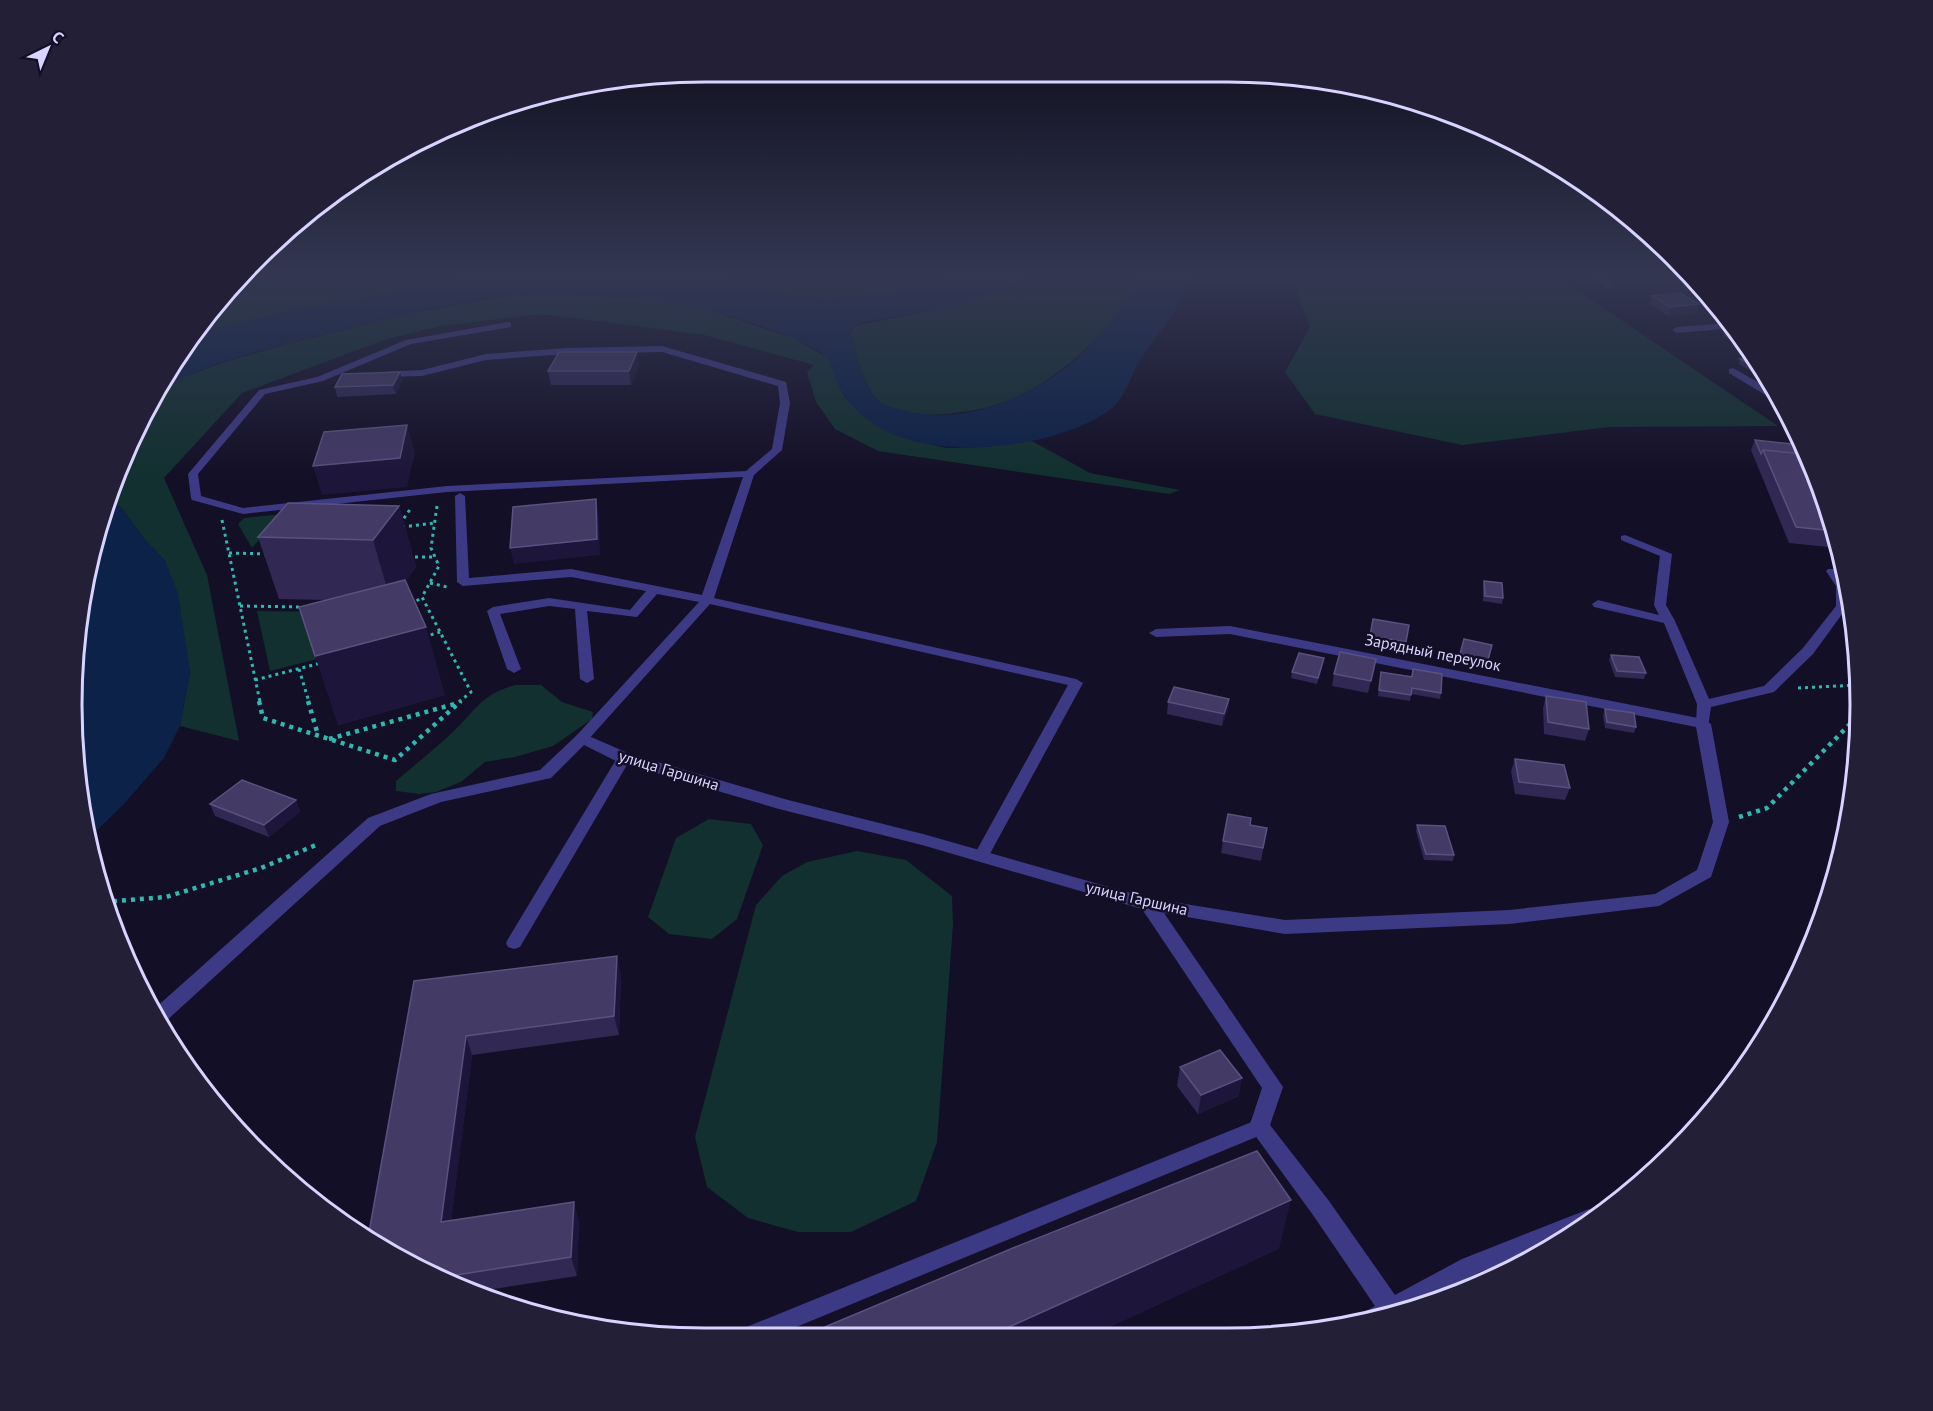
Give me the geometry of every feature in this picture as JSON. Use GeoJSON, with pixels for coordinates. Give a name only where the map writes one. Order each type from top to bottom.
{"type":"FeatureCollection","features":[{"type":"Feature","properties":{"kind":"street"},"geometry":{"type":"LineString","coordinates":[[1733,371],[1765,390]]}},
{"type":"Feature","properties":{"kind":"street","name":"Зарядный переулок"},"geometry":{"type":"LineString","coordinates":[[1156,633],[1230,630],[1703,724]]}},
{"type":"Feature","properties":{"kind":"street"},"geometry":{"type":"LineString","coordinates":[[1703,724],[1721,822]]}},
{"type":"Feature","properties":{"kind":"street"},"geometry":{"type":"LineString","coordinates":[[163,1012],[374,822],[437,798],[545,774],[582,738]]}},
{"type":"Feature","properties":{"kind":"street","name":"улица Гаршина"},"geometry":{"type":"LineString","coordinates":[[582,738],[624,758],[785,805],[981,856],[1148,904],[1285,927],[1509,916],[1659,900],[1705,873],[1721,822]]}},
{"type":"Feature","properties":{"kind":"street"},"geometry":{"type":"LineString","coordinates":[[1148,904],[1273,1087],[1259,1127],[1321,1208],[1390,1307]]}},
{"type":"Feature","properties":{"kind":"street"},"geometry":{"type":"LineString","coordinates":[[1404,1302],[1470,1266],[1569,1227]]}},
{"type":"Feature","properties":{"kind":"lane"},"geometry":{"type":"LineString","coordinates":[[320,379],[405,344]]}},
{"type":"Feature","properties":{"kind":"lane"},"geometry":{"type":"LineString","coordinates":[[582,738],[707,600],[749,474],[777,450],[785,403],[783,384],[662,349],[567,351],[486,357],[422,374],[320,379],[262,392],[193,474],[196,498],[243,511],[447,489],[749,474]]}},
{"type":"Feature","properties":{"kind":"lane"},"geometry":{"type":"LineString","coordinates":[[460,496],[463,582],[571,573],[707,600],[1076,683],[981,856]]}},
{"type":"Feature","properties":{"kind":"lane"},"geometry":{"type":"LineString","coordinates":[[1625,538],[1666,554]]}},
{"type":"Feature","properties":{"kind":"lane"},"geometry":{"type":"LineString","coordinates":[[1648,556],[1666,554]]}},
{"type":"Feature","properties":{"kind":"lane"},"geometry":{"type":"LineString","coordinates":[[1666,554],[1660,605],[1704,705],[1703,724]]}},
{"type":"Feature","properties":{"kind":"lane"},"geometry":{"type":"LineString","coordinates":[[1832,571],[1838,580]]}},
{"type":"Feature","properties":{"kind":"lane"},"geometry":{"type":"LineString","coordinates":[[514,669],[493,611],[549,602],[633,614],[654,590]]}},
{"type":"Feature","properties":{"kind":"lane"},"geometry":{"type":"LineString","coordinates":[[1598,604],[1669,621]]}},
{"type":"Feature","properties":{"kind":"lane"},"geometry":{"type":"LineString","coordinates":[[1704,705],[1769,689],[1808,651],[1842,604]]}},
{"type":"Feature","properties":{"kind":"lane"},"geometry":{"type":"LineString","coordinates":[[581,607],[587,679]]}},
{"type":"Feature","properties":{"kind":"lane"},"geometry":{"type":"LineString","coordinates":[[514,943],[624,758]]}},
{"type":"Feature","properties":{"kind":"lane"},"geometry":{"type":"LineString","coordinates":[[769,1328],[1259,1127]]}},
{"type":"Feature","properties":{"kind":"path"},"geometry":{"type":"LineString","coordinates":[[413,610],[405,609],[422,597],[439,566],[431,548],[438,499]]}},
{"type":"Feature","properties":{"kind":"path"},"geometry":{"type":"LineString","coordinates":[[413,502],[410,512],[398,527],[435,523]]}},
{"type":"Feature","properties":{"kind":"path"},"geometry":{"type":"LineString","coordinates":[[222,519],[263,718],[395,760],[471,692],[422,597]]}},
{"type":"Feature","properties":{"kind":"path"},"geometry":{"type":"LineString","coordinates":[[229,553],[274,554]]}},
{"type":"Feature","properties":{"kind":"path"},"geometry":{"type":"LineString","coordinates":[[405,557],[435,557]]}},
{"type":"Feature","properties":{"kind":"path"},"geometry":{"type":"LineString","coordinates":[[240,606],[310,608]]}},
{"type":"Feature","properties":{"kind":"path"},"geometry":{"type":"LineString","coordinates":[[421,610],[429,610]]}},
{"type":"Feature","properties":{"kind":"path"},"geometry":{"type":"LineString","coordinates":[[418,638],[440,632]]}},
{"type":"Feature","properties":{"kind":"path"},"geometry":{"type":"LineString","coordinates":[[255,680],[330,660]]}},
{"type":"Feature","properties":{"kind":"path"},"geometry":{"type":"LineString","coordinates":[[299,669],[318,735]]}},
{"type":"Feature","properties":{"kind":"path"},"geometry":{"type":"LineString","coordinates":[[1769,689],[1850,686]]}},
{"type":"Feature","properties":{"kind":"path"},"geometry":{"type":"LineString","coordinates":[[329,739],[458,703]]}},
{"type":"Feature","properties":{"kind":"path"},"geometry":{"type":"LineString","coordinates":[[1721,822],[1767,808],[1850,725]]}},
{"type":"Feature","properties":{"kind":"path"},"geometry":{"type":"LineString","coordinates":[[115,901],[166,897],[261,868],[322,843]]}},
{"type":"Feature","properties":{"kind":"green space"},"geometry":{"type":"Polygon","coordinates":[[[287,344],[374,344],[242,393],[164,478],[207,575],[239,741],[180,726],[190,672],[165,561],[116,504],[147,430],[174,381],[228,361],[287,344]]]}},
{"type":"Feature","properties":{"kind":"green space"},"geometry":{"type":"Polygon","coordinates":[[[736,344],[803,344],[828,358],[845,398],[911,440],[947,448],[984,447],[1032,441],[1090,473],[1180,490],[1169,494],[878,451],[835,429],[816,402],[807,372],[814,365],[736,344]]]}},
{"type":"Feature","properties":{"kind":"green space"},"geometry":{"type":"Polygon","coordinates":[[[853,344],[1090,344],[1058,372],[1022,394],[983,408],[957,413],[936,415],[896,409],[875,397],[863,374],[853,344]]]}},
{"type":"Feature","properties":{"kind":"green space"},"geometry":{"type":"Polygon","coordinates":[[[1301,344],[1656,344],[1778,426],[1609,427],[1462,445],[1315,414],[1285,372],[1301,344]]]}},
{"type":"Feature","properties":{"kind":"green space"},"geometry":{"type":"Polygon","coordinates":[[[282,514],[252,548],[238,524],[244,518],[282,514]]]}},
{"type":"Feature","properties":{"kind":"green space"},"geometry":{"type":"Polygon","coordinates":[[[257,611],[394,613],[364,647],[270,671],[257,611]]]}},
{"type":"Feature","properties":{"kind":"green space"},"geometry":{"type":"Polygon","coordinates":[[[515,685],[541,685],[562,702],[593,712],[592,719],[553,746],[515,757],[485,762],[461,782],[436,792],[419,794],[396,791],[396,781],[445,740],[478,705],[497,692],[515,685]]]}},
{"type":"Feature","properties":{"kind":"green space"},"geometry":{"type":"Polygon","coordinates":[[[709,819],[751,824],[763,845],[737,919],[712,939],[669,934],[648,917],[676,838],[709,819]]]}},
{"type":"Feature","properties":{"kind":"green space"},"geometry":{"type":"Polygon","coordinates":[[[857,851],[906,860],[952,896],[953,925],[937,1142],[916,1201],[851,1232],[798,1232],[748,1218],[707,1187],[695,1137],[756,905],[782,876],[807,862],[857,851]]]}},
{"type":"Feature","properties":{"kind":"water"},"geometry":{"type":"Polygon","coordinates":[[[198,344],[288,344],[242,356],[173,382],[198,344]]]}},
{"type":"Feature","properties":{"kind":"water"},"geometry":{"type":"Polygon","coordinates":[[[806,344],[854,344],[863,376],[877,399],[886,405],[919,414],[940,415],[982,409],[1022,394],[1058,373],[1090,344],[1152,344],[1138,364],[1118,402],[1107,412],[1084,425],[1026,442],[963,447],[932,445],[904,438],[866,419],[840,389],[828,359],[806,344]]]}},
{"type":"Feature","properties":{"kind":"water"},"geometry":{"type":"Polygon","coordinates":[[[116,504],[165,561],[178,593],[190,672],[180,726],[164,758],[124,804],[95,832],[84,746],[82,706],[84,665],[94,584],[116,504]]]}},
{"type":"Feature","properties":{"kind":"building"},"geometry":{"type":"Polygon","coordinates":[[[559,352],[637,352],[629,371],[548,371],[559,352]]]}},
{"type":"Feature","properties":{"kind":"building"},"geometry":{"type":"Polygon","coordinates":[[[400,372],[393,385],[335,387],[342,374],[400,372]]]}},
{"type":"Feature","properties":{"kind":"building"},"geometry":{"type":"Polygon","coordinates":[[[407,425],[400,458],[313,466],[324,432],[407,425]]]}},
{"type":"Feature","properties":{"kind":"building"},"geometry":{"type":"Polygon","coordinates":[[[1755,440],[1792,444],[1797,453],[1763,450],[1761,454],[1755,440]]]}},
{"type":"Feature","properties":{"kind":"building"},"geometry":{"type":"Polygon","coordinates":[[[1763,450],[1797,453],[1803,467],[1825,530],[1796,527],[1763,450]]]}},
{"type":"Feature","properties":{"kind":"building"},"geometry":{"type":"Polygon","coordinates":[[[596,499],[597,539],[510,548],[513,507],[596,499]]]}},
{"type":"Feature","properties":{"kind":"building"},"geometry":{"type":"Polygon","coordinates":[[[288,503],[399,506],[373,540],[258,537],[288,503]]]}},
{"type":"Feature","properties":{"kind":"building"},"geometry":{"type":"Polygon","coordinates":[[[405,580],[426,627],[315,656],[299,607],[405,580]]]}},
{"type":"Feature","properties":{"kind":"building"},"geometry":{"type":"Polygon","coordinates":[[[1484,581],[1502,583],[1503,598],[1485,596],[1484,581]]]}},
{"type":"Feature","properties":{"kind":"building"},"geometry":{"type":"Polygon","coordinates":[[[1373,619],[1409,625],[1406,642],[1370,636],[1373,619]]]}},
{"type":"Feature","properties":{"kind":"building"},"geometry":{"type":"Polygon","coordinates":[[[1464,639],[1492,645],[1488,660],[1460,654],[1464,639]]]}},
{"type":"Feature","properties":{"kind":"building"},"geometry":{"type":"Polygon","coordinates":[[[1340,652],[1376,659],[1371,681],[1334,674],[1340,652]]]}},
{"type":"Feature","properties":{"kind":"building"},"geometry":{"type":"Polygon","coordinates":[[[1299,653],[1324,658],[1318,678],[1292,672],[1299,653]]]}},
{"type":"Feature","properties":{"kind":"building"},"geometry":{"type":"Polygon","coordinates":[[[1611,655],[1639,657],[1646,673],[1617,671],[1611,655]]]}},
{"type":"Feature","properties":{"kind":"building"},"geometry":{"type":"Polygon","coordinates":[[[1413,669],[1442,674],[1441,693],[1412,688],[1411,695],[1379,690],[1381,672],[1412,677],[1413,669]]]}},
{"type":"Feature","properties":{"kind":"building"},"geometry":{"type":"Polygon","coordinates":[[[1174,687],[1229,699],[1224,714],[1168,702],[1174,687]]]}},
{"type":"Feature","properties":{"kind":"building"},"geometry":{"type":"Polygon","coordinates":[[[1546,696],[1586,702],[1589,729],[1548,722],[1546,696]]]}},
{"type":"Feature","properties":{"kind":"building"},"geometry":{"type":"Polygon","coordinates":[[[1605,709],[1634,713],[1636,727],[1607,722],[1605,709]]]}},
{"type":"Feature","properties":{"kind":"building"},"geometry":{"type":"Polygon","coordinates":[[[1515,759],[1564,765],[1570,788],[1519,782],[1515,759]]]}},
{"type":"Feature","properties":{"kind":"building"},"geometry":{"type":"Polygon","coordinates":[[[242,780],[296,800],[264,825],[210,804],[242,780]]]}},
{"type":"Feature","properties":{"kind":"building"},"geometry":{"type":"Polygon","coordinates":[[[1228,814],[1251,818],[1250,825],[1267,828],[1263,848],[1223,841],[1228,814]]]}},
{"type":"Feature","properties":{"kind":"building"},"geometry":{"type":"Polygon","coordinates":[[[1417,825],[1445,826],[1454,855],[1426,854],[1417,825]]]}},
{"type":"Feature","properties":{"kind":"building"},"geometry":{"type":"Polygon","coordinates":[[[617,956],[614,1016],[466,1036],[441,1222],[574,1202],[571,1257],[455,1275],[369,1230],[414,981],[617,956]]]}},
{"type":"Feature","properties":{"kind":"building"},"geometry":{"type":"Polygon","coordinates":[[[1220,1050],[1242,1078],[1201,1095],[1180,1067],[1220,1050]]]}},
{"type":"Feature","properties":{"kind":"building"},"geometry":{"type":"Polygon","coordinates":[[[1257,1151],[1291,1200],[1007,1328],[822,1328],[1013,1248],[1257,1151]]]}}]}
